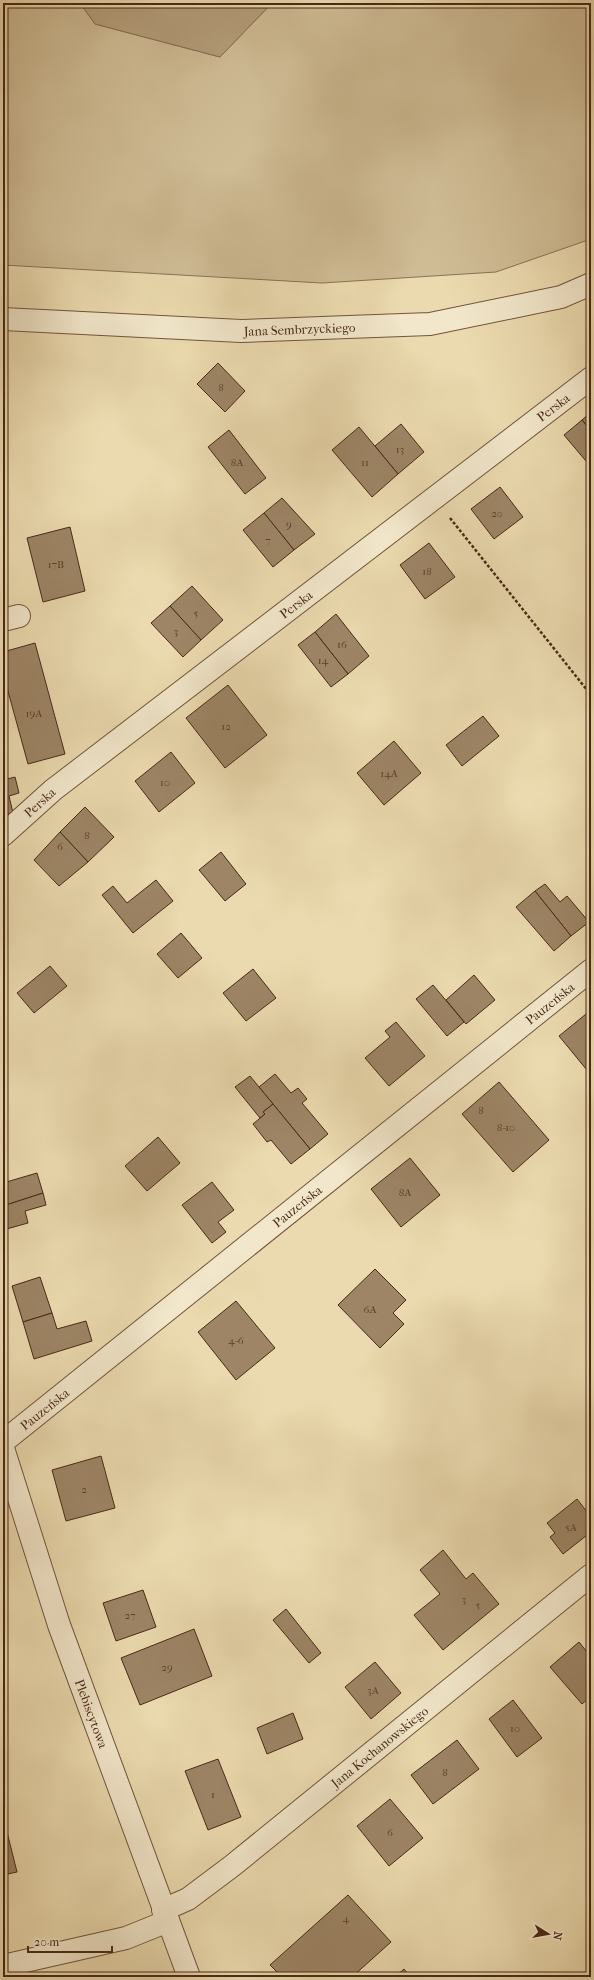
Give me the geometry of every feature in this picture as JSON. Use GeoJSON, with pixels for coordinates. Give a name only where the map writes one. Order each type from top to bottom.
{"type":"FeatureCollection","features":[{"type":"Feature","properties":{"kind":"street","name":"Jana Sembrzyckiego"},"geometry":{"type":"LineString","coordinates":[[3,318],[241,331],[430,324],[561,297],[591,284]]}},
{"type":"Feature","properties":{"kind":"street","name":"Perska"},"geometry":{"type":"LineString","coordinates":[[3,835],[53,790],[591,378]]}},
{"type":"Feature","properties":{"kind":"street","name":"Pauzeńska"},"geometry":{"type":"LineString","coordinates":[[3,1442],[591,970]]}},
{"type":"Feature","properties":{"kind":"street","name":"Plebiscytowa"},"geometry":{"type":"LineString","coordinates":[[3,1448],[59,1625],[189,1977]]}},
{"type":"Feature","properties":{"kind":"street","name":"Jana Kochanowskiego"},"geometry":{"type":"LineString","coordinates":[[3,1966],[126,1938],[166,1916],[232,1866],[591,1576]]}},
{"type":"Feature","properties":{"kind":"path"},"geometry":{"type":"LineString","coordinates":[[434,499],[591,695]]}},
{"type":"Feature","properties":{"kind":"shaded area"},"geometry":{"type":"Polygon","coordinates":[[[3,3],[80,3],[95,24],[220,57],[272,3],[591,3],[591,239],[496,272],[322,283],[3,265],[3,3]]]}},
{"type":"Feature","properties":{"kind":"shaded area"},"geometry":{"type":"Polygon","coordinates":[[[80,3],[272,3],[220,57],[95,24],[80,3]]]}},
{"type":"Feature","properties":{"kind":"building"},"geometry":{"type":"Polygon","coordinates":[[[218,363],[245,391],[225,412],[197,384],[218,363]]]}},
{"type":"Feature","properties":{"kind":"building"},"geometry":{"type":"Polygon","coordinates":[[[591,412],[591,431],[582,420],[591,412]]]}},
{"type":"Feature","properties":{"kind":"building"},"geometry":{"type":"Polygon","coordinates":[[[582,420],[591,431],[591,467],[564,435],[582,420]]]}},
{"type":"Feature","properties":{"kind":"building"},"geometry":{"type":"Polygon","coordinates":[[[401,424],[424,452],[398,474],[375,446],[401,424]]]}},
{"type":"Feature","properties":{"kind":"building"},"geometry":{"type":"Polygon","coordinates":[[[359,427],[398,474],[372,497],[332,450],[359,427]]]}},
{"type":"Feature","properties":{"kind":"building"},"geometry":{"type":"Polygon","coordinates":[[[229,430],[266,478],[245,494],[208,447],[229,430]]]}},
{"type":"Feature","properties":{"kind":"building"},"geometry":{"type":"Polygon","coordinates":[[[500,487],[523,517],[494,539],[471,509],[500,487]]]}},
{"type":"Feature","properties":{"kind":"building"},"geometry":{"type":"Polygon","coordinates":[[[282,498],[315,534],[294,550],[264,513],[282,498]]]}},
{"type":"Feature","properties":{"kind":"building"},"geometry":{"type":"Polygon","coordinates":[[[264,513],[294,550],[273,567],[243,530],[264,513]]]}},
{"type":"Feature","properties":{"kind":"building"},"geometry":{"type":"Polygon","coordinates":[[[70,527],[85,591],[43,602],[27,538],[70,527]]]}},
{"type":"Feature","properties":{"kind":"building"},"geometry":{"type":"Polygon","coordinates":[[[429,543],[455,577],[425,599],[400,565],[429,543]]]}},
{"type":"Feature","properties":{"kind":"building"},"geometry":{"type":"Polygon","coordinates":[[[192,586],[223,620],[201,640],[170,606],[192,586]]]}},
{"type":"Feature","properties":{"kind":"building"},"geometry":{"type":"Polygon","coordinates":[[[170,606],[201,640],[183,657],[151,623],[170,606]]]}},
{"type":"Feature","properties":{"kind":"building"},"geometry":{"type":"Polygon","coordinates":[[[336,614],[369,656],[348,674],[315,632],[336,614]]]}},
{"type":"Feature","properties":{"kind":"building"},"geometry":{"type":"Polygon","coordinates":[[[315,632],[348,674],[331,687],[298,645],[315,632]]]}},
{"type":"Feature","properties":{"kind":"building"},"geometry":{"type":"Polygon","coordinates":[[[35,643],[65,754],[28,764],[3,673],[3,652],[35,643]]]}},
{"type":"Feature","properties":{"kind":"building"},"geometry":{"type":"Polygon","coordinates":[[[228,685],[267,735],[225,768],[186,718],[228,685]]]}},
{"type":"Feature","properties":{"kind":"building"},"geometry":{"type":"Polygon","coordinates":[[[483,716],[499,736],[462,766],[446,745],[483,716]]]}},
{"type":"Feature","properties":{"kind":"building"},"geometry":{"type":"Polygon","coordinates":[[[394,741],[421,773],[384,805],[357,773],[394,741]]]}},
{"type":"Feature","properties":{"kind":"building"},"geometry":{"type":"Polygon","coordinates":[[[171,752],[195,783],[159,812],[135,781],[171,752]]]}},
{"type":"Feature","properties":{"kind":"building"},"geometry":{"type":"Polygon","coordinates":[[[15,777],[19,793],[9,796],[13,813],[3,815],[3,780],[15,777]]]}},
{"type":"Feature","properties":{"kind":"building"},"geometry":{"type":"Polygon","coordinates":[[[85,807],[114,837],[88,862],[60,832],[85,807]]]}},
{"type":"Feature","properties":{"kind":"building"},"geometry":{"type":"Polygon","coordinates":[[[60,832],[88,862],[59,886],[34,860],[60,832]]]}},
{"type":"Feature","properties":{"kind":"building"},"geometry":{"type":"Polygon","coordinates":[[[221,852],[246,884],[225,901],[199,870],[221,852]]]}},
{"type":"Feature","properties":{"kind":"building"},"geometry":{"type":"Polygon","coordinates":[[[156,880],[173,901],[133,933],[102,895],[113,886],[127,903],[156,880]]]}},
{"type":"Feature","properties":{"kind":"building"},"geometry":{"type":"Polygon","coordinates":[[[545,884],[560,902],[567,896],[589,922],[571,936],[535,891],[545,884]]]}},
{"type":"Feature","properties":{"kind":"building"},"geometry":{"type":"Polygon","coordinates":[[[535,891],[571,936],[554,951],[516,907],[535,891]]]}},
{"type":"Feature","properties":{"kind":"building"},"geometry":{"type":"Polygon","coordinates":[[[181,933],[202,958],[178,978],[157,954],[181,933]]]}},
{"type":"Feature","properties":{"kind":"building"},"geometry":{"type":"Polygon","coordinates":[[[50,966],[67,986],[34,1013],[17,993],[50,966]]]}},
{"type":"Feature","properties":{"kind":"building"},"geometry":{"type":"Polygon","coordinates":[[[253,969],[276,998],[246,1021],[223,993],[253,969]]]}},
{"type":"Feature","properties":{"kind":"building"},"geometry":{"type":"Polygon","coordinates":[[[474,975],[495,1000],[466,1024],[446,1000],[474,975]]]}},
{"type":"Feature","properties":{"kind":"building"},"geometry":{"type":"Polygon","coordinates":[[[433,985],[464,1022],[447,1036],[416,999],[433,985]]]}},
{"type":"Feature","properties":{"kind":"building"},"geometry":{"type":"Polygon","coordinates":[[[591,1010],[591,1075],[559,1036],[591,1010]]]}},
{"type":"Feature","properties":{"kind":"building"},"geometry":{"type":"Polygon","coordinates":[[[396,1022],[425,1056],[389,1086],[365,1058],[390,1037],[385,1031],[396,1022]]]}},
{"type":"Feature","properties":{"kind":"building"},"geometry":{"type":"Polygon","coordinates":[[[275,1074],[291,1093],[298,1088],[307,1099],[302,1103],[328,1134],[310,1149],[259,1087],[275,1074]]]}},
{"type":"Feature","properties":{"kind":"building"},"geometry":{"type":"Polygon","coordinates":[[[250,1076],[273,1104],[263,1112],[265,1114],[260,1118],[235,1087],[250,1076]]]}},
{"type":"Feature","properties":{"kind":"building"},"geometry":{"type":"Polygon","coordinates":[[[499,1082],[549,1140],[513,1172],[462,1114],[499,1082]]]}},
{"type":"Feature","properties":{"kind":"building"},"geometry":{"type":"Polygon","coordinates":[[[273,1104],[310,1149],[291,1164],[271,1140],[267,1142],[253,1124],[265,1114],[263,1112],[273,1104]]]}},
{"type":"Feature","properties":{"kind":"building"},"geometry":{"type":"Polygon","coordinates":[[[158,1137],[180,1163],[147,1191],[125,1166],[158,1137]]]}},
{"type":"Feature","properties":{"kind":"building"},"geometry":{"type":"Polygon","coordinates":[[[410,1158],[440,1195],[401,1227],[371,1189],[410,1158]]]}},
{"type":"Feature","properties":{"kind":"building"},"geometry":{"type":"Polygon","coordinates":[[[37,1173],[43,1193],[3,1206],[3,1183],[37,1173]]]}},
{"type":"Feature","properties":{"kind":"building"},"geometry":{"type":"Polygon","coordinates":[[[212,1182],[234,1210],[218,1222],[226,1232],[212,1243],[182,1205],[212,1182]]]}},
{"type":"Feature","properties":{"kind":"building"},"geometry":{"type":"Polygon","coordinates":[[[43,1193],[46,1205],[25,1211],[28,1223],[3,1230],[3,1206],[43,1193]]]}},
{"type":"Feature","properties":{"kind":"building"},"geometry":{"type":"Polygon","coordinates":[[[375,1269],[406,1300],[393,1313],[404,1324],[380,1348],[338,1305],[375,1269]]]}},
{"type":"Feature","properties":{"kind":"building"},"geometry":{"type":"Polygon","coordinates":[[[40,1277],[52,1313],[23,1322],[12,1286],[40,1277]]]}},
{"type":"Feature","properties":{"kind":"building"},"geometry":{"type":"Polygon","coordinates":[[[236,1301],[275,1348],[236,1380],[198,1332],[236,1301]]]}},
{"type":"Feature","properties":{"kind":"building"},"geometry":{"type":"Polygon","coordinates":[[[52,1313],[57,1329],[86,1321],[92,1341],[34,1359],[23,1322],[52,1313]]]}},
{"type":"Feature","properties":{"kind":"building"},"geometry":{"type":"Polygon","coordinates":[[[101,1456],[115,1508],[66,1521],[52,1470],[101,1456]]]}},
{"type":"Feature","properties":{"kind":"building"},"geometry":{"type":"Polygon","coordinates":[[[577,1499],[591,1517],[591,1532],[563,1554],[550,1537],[555,1533],[547,1523],[577,1499]]]}},
{"type":"Feature","properties":{"kind":"building"},"geometry":{"type":"Polygon","coordinates":[[[443,1550],[466,1579],[473,1573],[499,1604],[443,1650],[414,1615],[440,1594],[420,1570],[443,1550]]]}},
{"type":"Feature","properties":{"kind":"building"},"geometry":{"type":"Polygon","coordinates":[[[143,1590],[156,1627],[116,1641],[103,1603],[143,1590]]]}},
{"type":"Feature","properties":{"kind":"building"},"geometry":{"type":"Polygon","coordinates":[[[286,1609],[321,1653],[309,1663],[273,1620],[286,1609]]]}},
{"type":"Feature","properties":{"kind":"building"},"geometry":{"type":"Polygon","coordinates":[[[194,1629],[212,1676],[140,1705],[121,1658],[194,1629]]]}},
{"type":"Feature","properties":{"kind":"building"},"geometry":{"type":"Polygon","coordinates":[[[579,1642],[591,1657],[591,1696],[582,1704],[550,1667],[579,1642]]]}},
{"type":"Feature","properties":{"kind":"building"},"geometry":{"type":"Polygon","coordinates":[[[375,1662],[401,1693],[371,1719],[345,1687],[375,1662]]]}},
{"type":"Feature","properties":{"kind":"building"},"geometry":{"type":"Polygon","coordinates":[[[513,1700],[542,1738],[517,1757],[489,1719],[513,1700]]]}},
{"type":"Feature","properties":{"kind":"building"},"geometry":{"type":"Polygon","coordinates":[[[293,1713],[303,1739],[267,1754],[257,1728],[293,1713]]]}},
{"type":"Feature","properties":{"kind":"building"},"geometry":{"type":"Polygon","coordinates":[[[457,1740],[479,1769],[433,1804],[411,1775],[457,1740]]]}},
{"type":"Feature","properties":{"kind":"building"},"geometry":{"type":"Polygon","coordinates":[[[218,1759],[241,1817],[208,1830],[185,1771],[218,1759]]]}},
{"type":"Feature","properties":{"kind":"building"},"geometry":{"type":"Polygon","coordinates":[[[390,1799],[423,1838],[389,1866],[357,1826],[390,1799]]]}},
{"type":"Feature","properties":{"kind":"building"},"geometry":{"type":"Polygon","coordinates":[[[3,1816],[17,1872],[3,1875],[3,1816]]]}},
{"type":"Feature","properties":{"kind":"building"},"geometry":{"type":"Polygon","coordinates":[[[348,1895],[391,1942],[352,1977],[282,1977],[270,1965],[348,1895]]]}},
{"type":"Feature","properties":{"kind":"building"},"geometry":{"type":"Polygon","coordinates":[[[404,1969],[410,1977],[395,1977],[404,1969]]]}}]}
